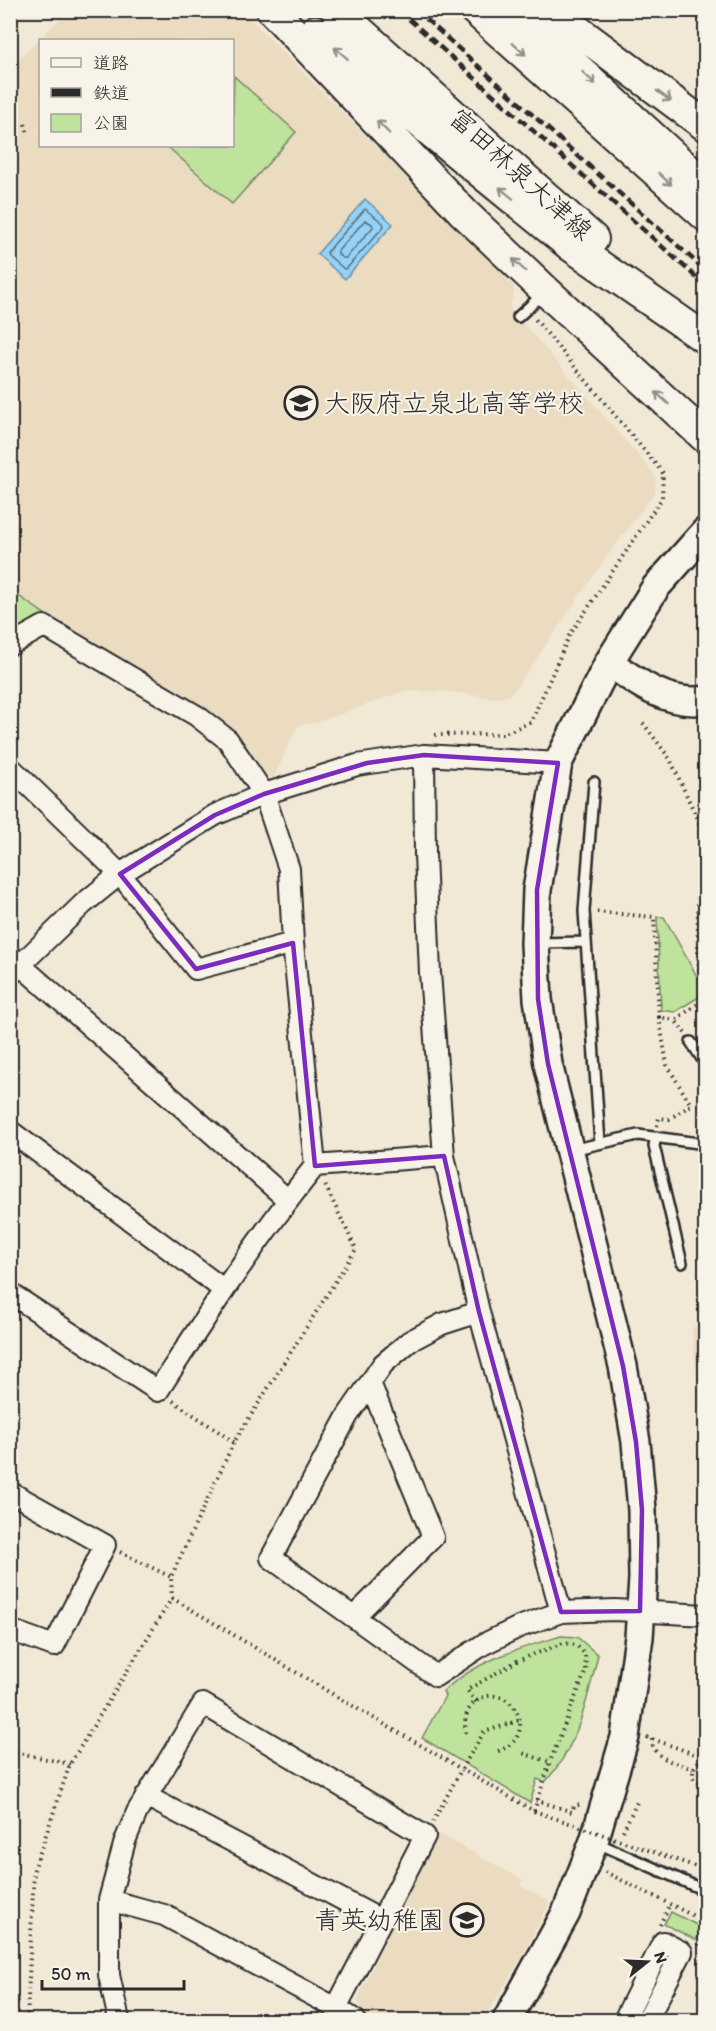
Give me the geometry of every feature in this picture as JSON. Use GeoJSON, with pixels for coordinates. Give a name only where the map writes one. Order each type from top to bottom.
{"type":"FeatureCollection","features":[{"type":"Feature","properties":{"kind":"main road"},"geometry":{"type":"LineString","coordinates":[[272,10],[465,213],[537,300],[705,438]]}},
{"type":"Feature","properties":{"kind":"main road"},"geometry":{"type":"LineString","coordinates":[[292,10],[430,131],[571,246],[705,339]]}},
{"type":"Feature","properties":{"kind":"main road","name":"富田林泉大津線"},"geometry":{"type":"LineString","coordinates":[[336,10],[705,339]]}},
{"type":"Feature","properties":{"kind":"main road"},"geometry":{"type":"LineString","coordinates":[[475,10],[705,216]]}},
{"type":"Feature","properties":{"kind":"main road"},"geometry":{"type":"LineString","coordinates":[[514,10],[705,186]]}},
{"type":"Feature","properties":{"kind":"main road"},"geometry":{"type":"LineString","coordinates":[[550,10],[705,126]]}},
{"type":"Feature","properties":{"kind":"street"},"geometry":{"type":"LineString","coordinates":[[507,2020],[607,1841],[639,1637],[643,1579],[642,1522],[636,1442],[623,1366],[548,1065],[538,999],[535,944],[537,890],[558,763],[609,662],[656,586],[705,531]]}},
{"type":"Feature","properties":{"kind":"street"},"geometry":{"type":"LineString","coordinates":[[10,645],[44,626],[197,716],[228,740],[264,794],[289,869],[293,943],[315,1166],[223,1289],[158,1391],[10,1293]]}},
{"type":"Feature","properties":{"kind":"street"},"geometry":{"type":"LineString","coordinates":[[609,662],[636,682],[669,698],[693,702],[705,700]]}},
{"type":"Feature","properties":{"kind":"street"},"geometry":{"type":"LineString","coordinates":[[288,1200],[14,966],[120,874],[215,815],[264,794],[357,765],[424,755],[558,763]]}},
{"type":"Feature","properties":{"kind":"street"},"geometry":{"type":"LineString","coordinates":[[424,755],[429,973],[444,1156],[479,1312],[561,1612]]}},
{"type":"Feature","properties":{"kind":"street"},"geometry":{"type":"LineString","coordinates":[[10,767],[120,874],[196,969],[293,943]]}},
{"type":"Feature","properties":{"kind":"street"},"geometry":{"type":"LineString","coordinates":[[10,1131],[223,1289]]}},
{"type":"Feature","properties":{"kind":"street"},"geometry":{"type":"LineString","coordinates":[[315,1166],[444,1156]]}},
{"type":"Feature","properties":{"kind":"street"},"geometry":{"type":"LineString","coordinates":[[479,1312],[442,1324],[410,1341],[383,1364],[348,1415],[271,1558],[436,1676],[484,1644],[519,1627],[561,1612],[640,1611],[705,1615]]}},
{"type":"Feature","properties":{"kind":"street"},"geometry":{"type":"LineString","coordinates":[[354,1617],[433,1537],[370,1383]]}},
{"type":"Feature","properties":{"kind":"street"},"geometry":{"type":"LineString","coordinates":[[10,1492],[105,1545],[54,1646],[10,1630]]}},
{"type":"Feature","properties":{"kind":"street"},"geometry":{"type":"LineString","coordinates":[[119,2020],[109,1975],[109,1900],[124,1841],[146,1796],[202,1704],[425,1836],[336,2008]]}},
{"type":"Feature","properties":{"kind":"street"},"geometry":{"type":"LineString","coordinates":[[146,1796],[381,1920]]}},
{"type":"Feature","properties":{"kind":"street"},"geometry":{"type":"LineString","coordinates":[[109,1900],[164,1914],[355,2020]]}},
{"type":"Feature","properties":{"kind":"street"},"geometry":{"type":"LineString","coordinates":[[624,2020],[663,1942],[682,1952],[647,2020]]}},
{"type":"Feature","properties":{"kind":"lane"},"geometry":{"type":"LineString","coordinates":[[518,317],[537,300]]}},
{"type":"Feature","properties":{"kind":"lane"},"geometry":{"type":"LineString","coordinates":[[594,782],[584,911],[600,1143]]}},
{"type":"Feature","properties":{"kind":"lane"},"geometry":{"type":"LineString","coordinates":[[535,944],[585,942]]}},
{"type":"Feature","properties":{"kind":"lane"},"geometry":{"type":"LineString","coordinates":[[691,1042],[705,1065]]}},
{"type":"Feature","properties":{"kind":"lane"},"geometry":{"type":"LineString","coordinates":[[569,1151],[638,1134],[705,1143]]}},
{"type":"Feature","properties":{"kind":"lane"},"geometry":{"type":"LineString","coordinates":[[656,1137],[654,1146],[682,1263]]}},
{"type":"Feature","properties":{"kind":"lane"},"geometry":{"type":"LineString","coordinates":[[607,1841],[705,1891]]}},
{"type":"Feature","properties":{"kind":"path"},"geometry":{"type":"LineString","coordinates":[[25,124],[28,135]]}},
{"type":"Feature","properties":{"kind":"path"},"geometry":{"type":"LineString","coordinates":[[433,735],[503,734],[531,722],[569,636],[663,498],[663,473],[537,300]]}},
{"type":"Feature","properties":{"kind":"path"},"geometry":{"type":"LineString","coordinates":[[643,723],[670,759],[705,839],[700,843],[699,946],[701,989],[705,997],[675,1020]]}},
{"type":"Feature","properties":{"kind":"path"},"geometry":{"type":"LineString","coordinates":[[584,911],[654,917],[659,1017],[667,1065],[691,1105],[669,1119],[658,1118],[656,1137]]}},
{"type":"Feature","properties":{"kind":"path"},"geometry":{"type":"LineString","coordinates":[[659,1017],[675,1020],[691,1042]]}},
{"type":"Feature","properties":{"kind":"path"},"geometry":{"type":"LineString","coordinates":[[27,2020],[34,1870],[70,1764],[172,1598],[171,1577],[234,1442],[356,1249],[315,1166]]}},
{"type":"Feature","properties":{"kind":"path"},"geometry":{"type":"LineString","coordinates":[[158,1391],[234,1442]]}},
{"type":"Feature","properties":{"kind":"path"},"geometry":{"type":"LineString","coordinates":[[105,1545],[171,1577]]}},
{"type":"Feature","properties":{"kind":"path"},"geometry":{"type":"LineString","coordinates":[[172,1598],[461,1770],[534,1810],[607,1841],[705,1870]]}},
{"type":"Feature","properties":{"kind":"path"},"geometry":{"type":"LineString","coordinates":[[476,1701],[467,1690],[517,1660],[562,1643],[576,1645],[585,1654],[586,1670],[534,1810]]}},
{"type":"Feature","properties":{"kind":"path"},"geometry":{"type":"LineString","coordinates":[[466,1733],[466,1717],[476,1701],[485,1697],[503,1698],[517,1711],[520,1720],[517,1737],[512,1744],[496,1752]]}},
{"type":"Feature","properties":{"kind":"path"},"geometry":{"type":"LineString","coordinates":[[425,1836],[484,1732],[520,1720]]}},
{"type":"Feature","properties":{"kind":"path"},"geometry":{"type":"LineString","coordinates":[[693,1769],[666,1759],[657,1753],[652,1746],[652,1739],[704,1758],[693,1769],[693,1778],[705,1788]]}},
{"type":"Feature","properties":{"kind":"path"},"geometry":{"type":"LineString","coordinates":[[10,1751],[70,1764]]}},
{"type":"Feature","properties":{"kind":"path"},"geometry":{"type":"LineString","coordinates":[[519,1752],[550,1762]]}},
{"type":"Feature","properties":{"kind":"path"},"geometry":{"type":"LineString","coordinates":[[536,1800],[573,1812],[574,1806],[585,1804]]}},
{"type":"Feature","properties":{"kind":"path"},"geometry":{"type":"LineString","coordinates":[[607,1841],[627,1819],[638,1800]]}},
{"type":"Feature","properties":{"kind":"path"},"geometry":{"type":"LineString","coordinates":[[602,1871],[704,1921],[705,1915]]}},
{"type":"Feature","properties":{"kind":"path"},"geometry":{"type":"LineString","coordinates":[[660,1926],[670,1904]]}},
{"type":"Feature","properties":{"kind":"path"},"geometry":{"type":"LineString","coordinates":[[698,1945],[705,1929]]}},
{"type":"Feature","properties":{"kind":"highlighted area"},"geometry":{"type":"Polygon","coordinates":[[[424,755],[558,763],[537,890],[538,999],[548,1064],[623,1366],[636,1442],[642,1510],[640,1611],[561,1612],[479,1312],[444,1156],[315,1166],[293,943],[196,969],[120,874],[215,815],[264,794],[367,763],[424,755]]]}},
{"type":"Feature","properties":{"kind":"shaded area","name":"大阪府立泉北高等学校"},"geometry":{"type":"Polygon","coordinates":[[[68,11],[242,11],[514,286],[509,307],[656,476],[655,492],[603,562],[516,688],[508,696],[497,698],[442,691],[404,691],[315,723],[298,725],[273,779],[229,725],[46,615],[11,634],[11,67],[39,39],[39,147],[234,147],[234,39],[40,39],[68,11]]]}},
{"type":"Feature","properties":{"kind":"shaded area"},"geometry":{"type":"Polygon","coordinates":[[[706,1326],[705,1469],[692,1327],[706,1326]]]}},
{"type":"Feature","properties":{"kind":"shaded area","name":"青英幼稚園"},"geometry":{"type":"Polygon","coordinates":[[[437,1833],[523,1880],[520,1886],[550,1901],[522,1957],[483,2020],[375,2020],[361,2010],[358,2001],[361,1991],[437,1833]]]}},
{"type":"Feature","properties":{"kind":"green space"},"geometry":{"type":"Polygon","coordinates":[[[234,76],[296,132],[232,204],[169,148],[234,147],[234,76]]]}},
{"type":"Feature","properties":{"kind":"green space"},"geometry":{"type":"Polygon","coordinates":[[[10,590],[46,615],[11,634],[10,634],[10,590]]]}},
{"type":"Feature","properties":{"kind":"green space"},"geometry":{"type":"Polygon","coordinates":[[[657,917],[664,917],[705,991],[675,1012],[661,1010],[657,917]]]}},
{"type":"Feature","properties":{"kind":"green space"},"geometry":{"type":"Polygon","coordinates":[[[561,1636],[577,1637],[598,1655],[580,1722],[566,1754],[545,1782],[537,1779],[530,1803],[422,1738],[445,1696],[443,1691],[457,1680],[484,1663],[561,1636]]]}},
{"type":"Feature","properties":{"kind":"green space"},"geometry":{"type":"Polygon","coordinates":[[[671,1912],[703,1928],[696,1940],[664,1924],[671,1912]]]}},
{"type":"Feature","properties":{"kind":"water"},"geometry":{"type":"Polygon","coordinates":[[[365,199],[393,224],[345,279],[317,254],[365,199]]]}},
{"type":"Feature","properties":{"kind":"railway"},"geometry":{"type":"LineString","coordinates":[[399,10],[706,286]]}},
{"type":"Feature","properties":{"kind":"railway"},"geometry":{"type":"LineString","coordinates":[[416,10],[706,271]]}},
{"type":"Feature","properties":{"kind":"place","name":"大阪府立泉北高等学校"},"geometry":{"type":"Point","coordinates":[301,403]}},
{"type":"Feature","properties":{"kind":"place","name":"青英幼稚園"},"geometry":{"type":"Point","coordinates":[467,1920]}}]}
